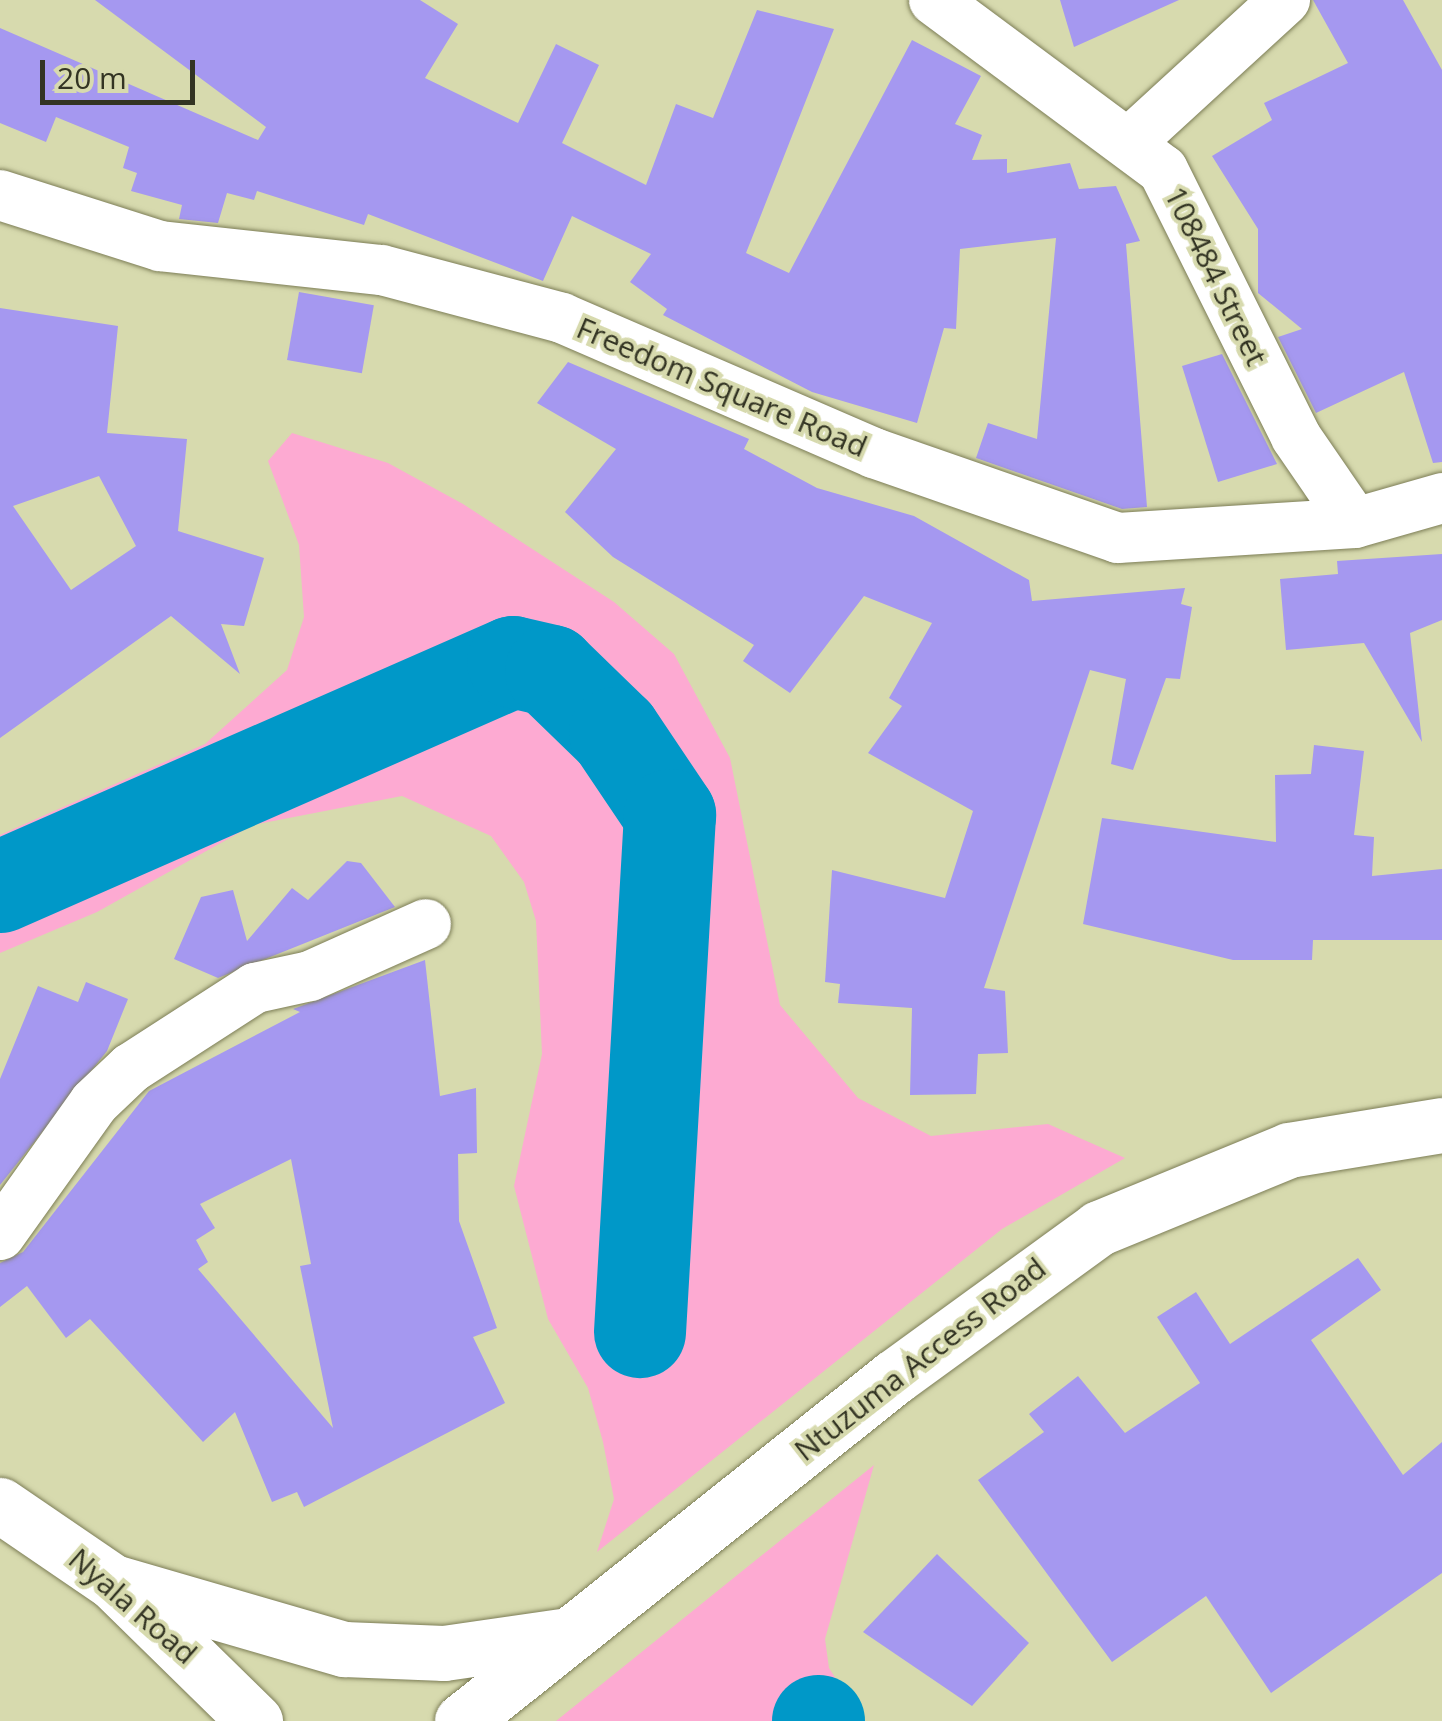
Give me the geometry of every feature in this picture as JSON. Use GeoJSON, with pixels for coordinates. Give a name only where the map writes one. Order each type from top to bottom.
{"type":"FeatureCollection","features":[{"type":"Feature","properties":{"kind":"street","name":"108484 Street"},"geometry":{"type":"LineString","coordinates":[[934,0],[1131,142],[1178,194],[1296,437],[1354,523]]}},
{"type":"Feature","properties":{"kind":"street"},"geometry":{"type":"LineString","coordinates":[[1131,142],[1285,0]]}},
{"type":"Feature","properties":{"kind":"street","name":"Freedom Square Road"},"geometry":{"type":"LineString","coordinates":[[0,195],[160,246],[382,270],[562,318],[874,454],[1102,534],[1177,541],[1354,523],[1442,498]]}},
{"type":"Feature","properties":{"kind":"street"},"geometry":{"type":"LineString","coordinates":[[0,1236],[94,1103],[131,1068],[255,988],[310,976],[426,924]]}},
{"type":"Feature","properties":{"kind":"street","name":"Ntuzuma Access Road"},"geometry":{"type":"LineString","coordinates":[[462,1721],[909,1365],[1099,1228],[1290,1150],[1442,1125]]}},
{"type":"Feature","properties":{"kind":"street","name":"Nyala Road"},"geometry":{"type":"LineString","coordinates":[[0,1505],[113,1582],[255,1721]]}},
{"type":"Feature","properties":{"kind":"street"},"geometry":{"type":"LineString","coordinates":[[113,1582],[344,1649],[444,1652],[571,1634]]}},
{"type":"Feature","properties":{"kind":"shaded area"},"geometry":{"type":"Polygon","coordinates":[[[292,433],[388,463],[463,504],[614,602],[674,654],[730,758],[780,1005],[858,1098],[931,1136],[1048,1124],[1125,1158],[1002,1229],[597,1552],[614,1499],[603,1442],[588,1388],[548,1319],[514,1186],[542,1054],[536,921],[524,882],[491,836],[402,796],[253,825],[97,912],[0,953],[0,835],[205,744],[287,670],[304,617],[299,545],[268,461],[292,433]]]}},
{"type":"Feature","properties":{"kind":"shaded area"},"geometry":{"type":"Polygon","coordinates":[[[874,1465],[825,1639],[829,1668],[863,1721],[556,1721],[874,1465]]]}},
{"type":"Feature","properties":{"kind":"building"},"geometry":{"type":"Polygon","coordinates":[[[95,0],[420,0],[458,24],[425,78],[518,123],[556,44],[599,65],[562,143],[646,185],[676,104],[713,118],[757,10],[834,29],[746,253],[789,273],[912,40],[981,76],[955,124],[982,135],[972,160],[1007,159],[1007,173],[1070,163],[1079,189],[1116,186],[1140,241],[1126,244],[1147,507],[1122,509],[976,458],[988,423],[1037,439],[1056,238],[960,249],[956,329],[944,328],[917,423],[812,392],[663,315],[667,309],[630,282],[651,254],[572,216],[543,281],[368,214],[364,225],[257,191],[254,200],[227,193],[218,223],[179,219],[182,205],[131,191],[137,173],[123,168],[129,147],[56,117],[46,142],[0,123],[0,28],[258,140],[266,127],[95,0]]]}},
{"type":"Feature","properties":{"kind":"building"},"geometry":{"type":"Polygon","coordinates":[[[1060,0],[1179,0],[1074,47],[1060,0]]]}},
{"type":"Feature","properties":{"kind":"building"},"geometry":{"type":"Polygon","coordinates":[[[1313,0],[1403,0],[1442,70],[1442,462],[1433,463],[1404,372],[1316,413],[1278,337],[1302,329],[1258,293],[1258,229],[1212,156],[1272,120],[1264,103],[1348,63],[1313,0]]]}},
{"type":"Feature","properties":{"kind":"building"},"geometry":{"type":"Polygon","coordinates":[[[299,292],[374,305],[362,373],[287,360],[299,292]]]}},
{"type":"Feature","properties":{"kind":"building"},"geometry":{"type":"Polygon","coordinates":[[[0,308],[118,326],[107,433],[187,439],[178,531],[264,558],[244,626],[221,624],[240,674],[171,616],[0,738],[0,308]],[[99,476],[13,506],[71,590],[136,546],[99,476]]]}},
{"type":"Feature","properties":{"kind":"building"},"geometry":{"type":"Polygon","coordinates":[[[1222,354],[1277,464],[1218,482],[1182,366],[1222,354]]]}},
{"type":"Feature","properties":{"kind":"building"},"geometry":{"type":"Polygon","coordinates":[[[568,362],[749,439],[744,449],[817,488],[914,516],[1029,580],[1032,601],[1185,588],[1181,604],[1192,607],[1180,679],[1166,678],[1133,770],[1111,764],[1126,679],[1090,670],[984,988],[1005,991],[1008,1053],[978,1054],[976,1094],[910,1095],[912,1008],[838,1003],[840,984],[825,982],[832,870],[945,898],[973,811],[868,753],[902,706],[889,698],[932,623],[864,596],[790,693],[743,661],[754,645],[613,557],[565,512],[616,449],[537,403],[568,362]]]}},
{"type":"Feature","properties":{"kind":"building"},"geometry":{"type":"Polygon","coordinates":[[[1442,554],[1442,620],[1410,633],[1422,742],[1364,643],[1286,650],[1280,579],[1338,574],[1337,561],[1442,554]]]}},
{"type":"Feature","properties":{"kind":"building"},"geometry":{"type":"Polygon","coordinates":[[[1314,745],[1364,751],[1354,835],[1374,837],[1372,876],[1442,869],[1442,940],[1313,940],[1312,960],[1233,960],[1083,924],[1102,818],[1276,842],[1275,775],[1311,774],[1314,745]]]}},
{"type":"Feature","properties":{"kind":"building"},"geometry":{"type":"Polygon","coordinates":[[[347,861],[361,863],[395,907],[218,978],[174,959],[201,897],[233,890],[247,941],[292,888],[308,900],[347,861]]]}},
{"type":"Feature","properties":{"kind":"building"},"geometry":{"type":"Polygon","coordinates":[[[425,960],[440,1096],[476,1088],[477,1153],[458,1154],[459,1221],[497,1328],[473,1337],[505,1403],[304,1507],[297,1492],[272,1502],[235,1412],[203,1442],[90,1319],[66,1338],[27,1286],[0,1307],[0,1263],[23,1252],[149,1091],[300,1012],[293,1009],[425,960]],[[291,1159],[200,1204],[215,1228],[196,1240],[208,1262],[198,1269],[333,1428],[300,1266],[311,1264],[291,1159]]]}},
{"type":"Feature","properties":{"kind":"building"},"geometry":{"type":"Polygon","coordinates":[[[86,982],[128,999],[107,1051],[0,1185],[0,1079],[38,986],[78,1002],[86,982]]]}},
{"type":"Feature","properties":{"kind":"building"},"geometry":{"type":"Polygon","coordinates":[[[1358,1258],[1381,1290],[1311,1340],[1403,1475],[1442,1442],[1442,1573],[1271,1693],[1206,1596],[1112,1662],[978,1480],[1044,1432],[1029,1414],[1078,1376],[1125,1433],[1200,1383],[1157,1317],[1196,1292],[1230,1344],[1358,1258]]]}},
{"type":"Feature","properties":{"kind":"building"},"geometry":{"type":"Polygon","coordinates":[[[937,1554],[1029,1643],[972,1706],[863,1632],[937,1554]]]}},
{"type":"Feature","properties":{"kind":"waterway"},"geometry":{"type":"LineString","coordinates":[[0,887],[513,662],[551,671],[615,733],[670,815],[640,1332]]}}]}
